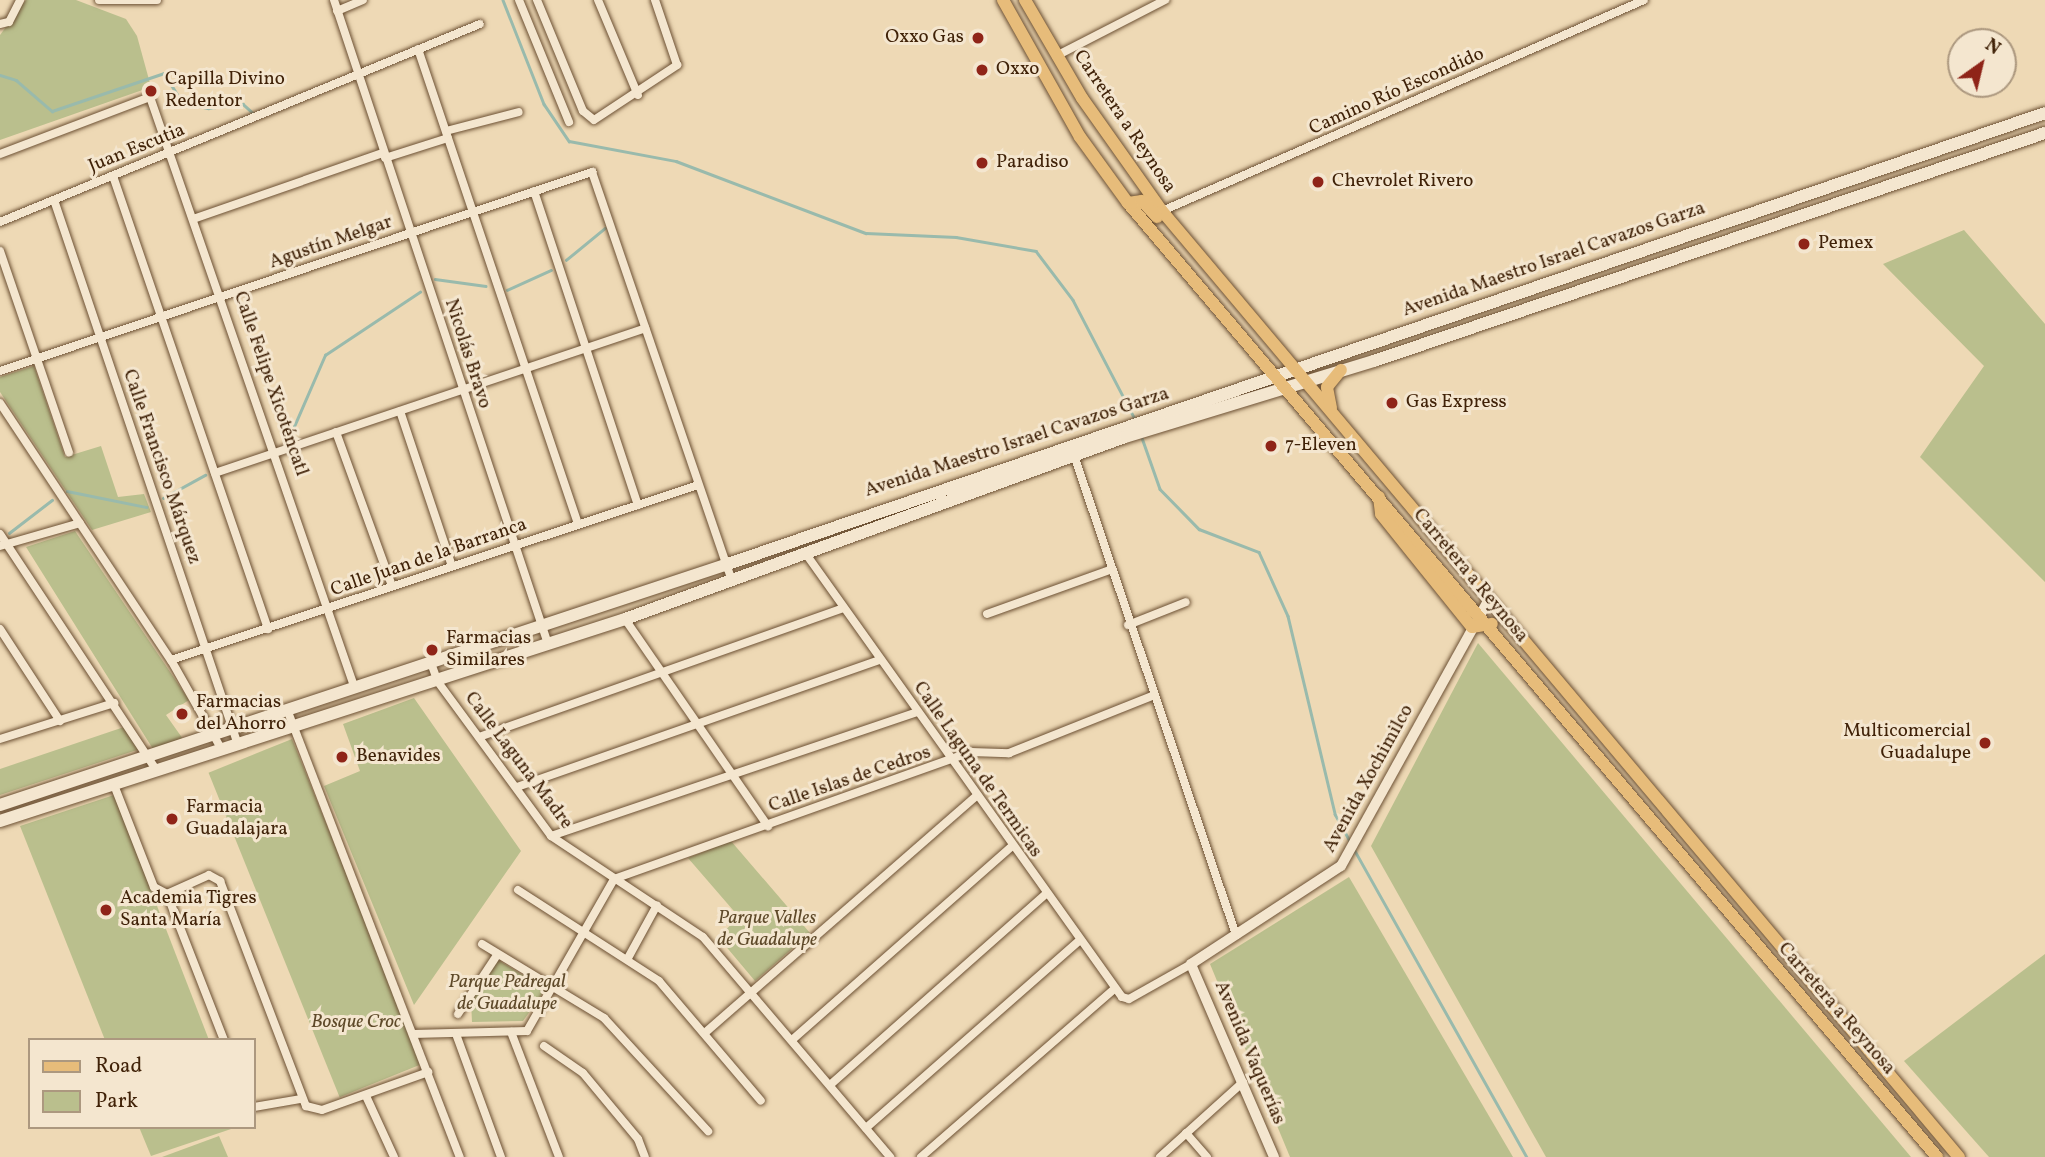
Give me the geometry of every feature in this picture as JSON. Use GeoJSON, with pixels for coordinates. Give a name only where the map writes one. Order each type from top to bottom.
{"type":"FeatureCollection","features":[{"type":"Feature","properties":{"kind":"main road"},"geometry":{"type":"LineString","coordinates":[[1003,0],[1080,138],[1128,203],[1274,382],[1379,497],[1381,514],[1479,622],[1564,693]]}},
{"type":"Feature","properties":{"kind":"main road","name":"Carretera a Reynosa"},"geometry":{"type":"LineString","coordinates":[[1026,0],[1056,56],[1162,211],[1489,598],[1564,693],[1959,1157]]}},
{"type":"Feature","properties":{"kind":"main road","name":"Avenida Maestro Israel Cavazos Garza"},"geometry":{"type":"LineString","coordinates":[[0,805],[288,712],[1298,374],[2045,113]]}},
{"type":"Feature","properties":{"kind":"main road","name":"Avenida Maestro Israel Cavazos Garza"},"geometry":{"type":"LineString","coordinates":[[1298,374],[1341,370],[2045,133]]}},
{"type":"Feature","properties":{"kind":"main road"},"geometry":{"type":"LineString","coordinates":[[1905,162],[1911,178]]}},
{"type":"Feature","properties":{"kind":"main road"},"geometry":{"type":"LineString","coordinates":[[1858,178],[1864,195]]}},
{"type":"Feature","properties":{"kind":"main road"},"geometry":{"type":"LineString","coordinates":[[1128,203],[1146,204],[1261,331]]}},
{"type":"Feature","properties":{"kind":"main road"},"geometry":{"type":"LineString","coordinates":[[1334,414],[1327,387],[1341,370]]}},
{"type":"Feature","properties":{"kind":"main road","name":"Avenida Maestro Israel Cavazos Garza"},"geometry":{"type":"LineString","coordinates":[[0,821],[438,682],[625,619],[1074,455],[1125,432]]}},
{"type":"Feature","properties":{"kind":"main road","name":"Carretera a Reynosa"},"geometry":{"type":"LineString","coordinates":[[1479,622],[1937,1157]]}},
{"type":"Feature","properties":{"kind":"main road"},"geometry":{"type":"LineString","coordinates":[[1924,1142],[1943,1157]]}},
{"type":"Feature","properties":{"kind":"street"},"geometry":{"type":"LineString","coordinates":[[4,23],[20,0]]}},
{"type":"Feature","properties":{"kind":"street"},"geometry":{"type":"LineString","coordinates":[[99,0],[157,0]]}},
{"type":"Feature","properties":{"kind":"street","name":"Nicolás Bravo"},"geometry":{"type":"LineString","coordinates":[[334,0],[461,389],[548,643]]}},
{"type":"Feature","properties":{"kind":"street"},"geometry":{"type":"LineString","coordinates":[[337,11],[363,0]]}},
{"type":"Feature","properties":{"kind":"street"},"geometry":{"type":"LineString","coordinates":[[519,0],[569,122]]}},
{"type":"Feature","properties":{"kind":"street"},"geometry":{"type":"LineString","coordinates":[[537,0],[573,86],[594,120],[672,72],[677,56],[655,0]]}},
{"type":"Feature","properties":{"kind":"street"},"geometry":{"type":"LineString","coordinates":[[598,0],[638,95]]}},
{"type":"Feature","properties":{"kind":"street"},"geometry":{"type":"LineString","coordinates":[[1056,56],[1165,0]]}},
{"type":"Feature","properties":{"kind":"street","name":"Camino Río Escondido"},"geometry":{"type":"LineString","coordinates":[[1162,211],[1644,0]]}},
{"type":"Feature","properties":{"kind":"street","name":"Juan Escutia"},"geometry":{"type":"LineString","coordinates":[[0,222],[480,24]]}},
{"type":"Feature","properties":{"kind":"street"},"geometry":{"type":"LineString","coordinates":[[418,49],[578,524]]}},
{"type":"Feature","properties":{"kind":"street"},"geometry":{"type":"LineString","coordinates":[[557,92],[573,86]]}},
{"type":"Feature","properties":{"kind":"street","name":"Calle Felipe Xicoténcatl"},"geometry":{"type":"LineString","coordinates":[[0,154],[145,95],[172,152],[225,296],[355,689]]}},
{"type":"Feature","properties":{"kind":"street"},"geometry":{"type":"LineString","coordinates":[[196,218],[519,113]]}},
{"type":"Feature","properties":{"kind":"street","name":"Agustín Melgar"},"geometry":{"type":"LineString","coordinates":[[0,371],[592,172],[645,328]]}},
{"type":"Feature","properties":{"kind":"street"},"geometry":{"type":"LineString","coordinates":[[113,176],[268,629]]}},
{"type":"Feature","properties":{"kind":"street"},"geometry":{"type":"LineString","coordinates":[[534,191],[638,505]]}},
{"type":"Feature","properties":{"kind":"street","name":"Calle Francisco Márquez"},"geometry":{"type":"LineString","coordinates":[[54,200],[238,745]]}},
{"type":"Feature","properties":{"kind":"street"},"geometry":{"type":"LineString","coordinates":[[0,251],[69,453]]}},
{"type":"Feature","properties":{"kind":"street"},"geometry":{"type":"LineString","coordinates":[[215,473],[645,328],[732,581]]}},
{"type":"Feature","properties":{"kind":"street"},"geometry":{"type":"LineString","coordinates":[[0,403],[171,660],[217,735],[222,750]]}},
{"type":"Feature","properties":{"kind":"street"},"geometry":{"type":"LineString","coordinates":[[400,411],[452,566]]}},
{"type":"Feature","properties":{"kind":"street"},"geometry":{"type":"LineString","coordinates":[[336,432],[392,586]]}},
{"type":"Feature","properties":{"kind":"street"},"geometry":{"type":"LineString","coordinates":[[1074,455],[1128,625],[1236,935]]}},
{"type":"Feature","properties":{"kind":"street","name":"Calle Juan de la Barranca"},"geometry":{"type":"LineString","coordinates":[[171,660],[698,485]]}},
{"type":"Feature","properties":{"kind":"street"},"geometry":{"type":"LineString","coordinates":[[4,546],[80,523]]}},
{"type":"Feature","properties":{"kind":"street"},"geometry":{"type":"LineString","coordinates":[[0,534],[4,546],[114,703],[157,771]]}},
{"type":"Feature","properties":{"kind":"street","name":"Calle Laguna de Termicas"},"geometry":{"type":"LineString","coordinates":[[806,554],[1078,942],[1114,989],[1127,1000]]}},
{"type":"Feature","properties":{"kind":"street"},"geometry":{"type":"LineString","coordinates":[[987,614],[1110,570]]}},
{"type":"Feature","properties":{"kind":"street","name":"Avenida Xochimilco"},"geometry":{"type":"LineString","coordinates":[[1127,1000],[1191,964],[1341,866],[1479,622],[1489,598]]}},
{"type":"Feature","properties":{"kind":"street"},"geometry":{"type":"LineString","coordinates":[[1128,625],[1186,602]]}},
{"type":"Feature","properties":{"kind":"street"},"geometry":{"type":"LineString","coordinates":[[479,737],[843,608]]}},
{"type":"Feature","properties":{"kind":"street"},"geometry":{"type":"LineString","coordinates":[[625,619],[768,826]]}},
{"type":"Feature","properties":{"kind":"street"},"geometry":{"type":"LineString","coordinates":[[0,629],[60,721]]}},
{"type":"Feature","properties":{"kind":"street"},"geometry":{"type":"LineString","coordinates":[[517,787],[879,660]]}},
{"type":"Feature","properties":{"kind":"street","name":"Calle Laguna Madre"},"geometry":{"type":"LineString","coordinates":[[431,663],[438,682],[551,836],[703,937],[890,1157]]}},
{"type":"Feature","properties":{"kind":"street","name":"Calle Islas de Cedros"},"geometry":{"type":"LineString","coordinates":[[614,879],[978,751],[1009,754],[1152,696]]}},
{"type":"Feature","properties":{"kind":"street"},"geometry":{"type":"LineString","coordinates":[[1,737],[114,703]]}},
{"type":"Feature","properties":{"kind":"street"},"geometry":{"type":"LineString","coordinates":[[288,712],[460,1157]]}},
{"type":"Feature","properties":{"kind":"street"},"geometry":{"type":"LineString","coordinates":[[551,836],[917,712]]}},
{"type":"Feature","properties":{"kind":"street"},"geometry":{"type":"LineString","coordinates":[[114,785],[149,879],[167,894],[223,1038]]}},
{"type":"Feature","properties":{"kind":"street"},"geometry":{"type":"LineString","coordinates":[[706,1031],[752,994],[975,797]]}},
{"type":"Feature","properties":{"kind":"street"},"geometry":{"type":"LineString","coordinates":[[792,1040],[1011,846]]}},
{"type":"Feature","properties":{"kind":"street"},"geometry":{"type":"LineString","coordinates":[[167,894],[209,875],[220,881],[301,1099],[316,1111],[366,1097],[428,1072]]}},
{"type":"Feature","properties":{"kind":"street"},"geometry":{"type":"LineString","coordinates":[[413,1034],[511,1032],[531,1028],[586,934],[614,879]]}},
{"type":"Feature","properties":{"kind":"street"},"geometry":{"type":"LineString","coordinates":[[518,890],[628,958],[706,1031],[761,1101]]}},
{"type":"Feature","properties":{"kind":"street"},"geometry":{"type":"LineString","coordinates":[[830,1085],[1045,895]]}},
{"type":"Feature","properties":{"kind":"street"},"geometry":{"type":"LineString","coordinates":[[628,958],[657,905]]}},
{"type":"Feature","properties":{"kind":"street"},"geometry":{"type":"LineString","coordinates":[[866,1128],[1078,942]]}},
{"type":"Feature","properties":{"kind":"street"},"geometry":{"type":"LineString","coordinates":[[482,944],[628,1038],[708,1131]]}},
{"type":"Feature","properties":{"kind":"street"},"geometry":{"type":"LineString","coordinates":[[458,1014],[497,955]]}},
{"type":"Feature","properties":{"kind":"street","name":"Avenida Vaquerías"},"geometry":{"type":"LineString","coordinates":[[1191,964],[1274,1157]]}},
{"type":"Feature","properties":{"kind":"street"},"geometry":{"type":"LineString","coordinates":[[920,1157],[1114,989]]}},
{"type":"Feature","properties":{"kind":"street"},"geometry":{"type":"LineString","coordinates":[[511,1032],[559,1157]]}},
{"type":"Feature","properties":{"kind":"street"},"geometry":{"type":"LineString","coordinates":[[456,1034],[501,1157]]}},
{"type":"Feature","properties":{"kind":"street"},"geometry":{"type":"LineString","coordinates":[[544,1046],[583,1073],[644,1147],[645,1157]]}},
{"type":"Feature","properties":{"kind":"street"},"geometry":{"type":"LineString","coordinates":[[1160,1157],[1243,1082]]}},
{"type":"Feature","properties":{"kind":"street"},"geometry":{"type":"LineString","coordinates":[[366,1097],[394,1157]]}},
{"type":"Feature","properties":{"kind":"street"},"geometry":{"type":"LineString","coordinates":[[256,1107],[301,1099]]}},
{"type":"Feature","properties":{"kind":"street"},"geometry":{"type":"LineString","coordinates":[[1186,1133],[1207,1157]]}},
{"type":"Feature","properties":{"kind":"green space"},"geometry":{"type":"Polygon","coordinates":[[[26,0],[76,0],[126,19],[137,36],[151,87],[0,140],[0,35],[26,0]]]}},
{"type":"Feature","properties":{"kind":"green space"},"geometry":{"type":"Polygon","coordinates":[[[1964,230],[2045,324],[2045,582],[1920,457],[1984,366],[1883,264],[1964,230]]]}},
{"type":"Feature","properties":{"kind":"green space"},"geometry":{"type":"Polygon","coordinates":[[[34,366],[65,457],[101,446],[118,497],[144,494],[151,512],[92,530],[0,392],[0,377],[34,366]]]}},
{"type":"Feature","properties":{"kind":"green space"},"geometry":{"type":"Polygon","coordinates":[[[75,531],[189,700],[166,715],[183,739],[153,749],[26,547],[75,531]]]}},
{"type":"Feature","properties":{"kind":"green space"},"geometry":{"type":"Polygon","coordinates":[[[1478,643],[1911,1157],[1546,1157],[1371,846],[1478,643]]]}},
{"type":"Feature","properties":{"kind":"green space"},"geometry":{"type":"Polygon","coordinates":[[[414,698],[521,851],[414,1005],[324,786],[360,771],[343,724],[414,698]]]}},
{"type":"Feature","properties":{"kind":"green space"},"geometry":{"type":"Polygon","coordinates":[[[124,727],[140,749],[0,795],[0,769],[124,727]]]}},
{"type":"Feature","properties":{"kind":"green space","name":"Bosque Croc"},"geometry":{"type":"Polygon","coordinates":[[[292,739],[423,1064],[340,1097],[209,773],[292,739]]]}},
{"type":"Feature","properties":{"kind":"green space","name":"Academia Tigres Santa María"},"geometry":{"type":"Polygon","coordinates":[[[114,795],[208,1038],[104,1038],[20,826],[114,795]]]}},
{"type":"Feature","properties":{"kind":"green space","name":"Parque Valles de Guadalupe"},"geometry":{"type":"Polygon","coordinates":[[[731,841],[810,933],[755,981],[718,937],[739,917],[688,858],[731,841]]]}},
{"type":"Feature","properties":{"kind":"green space"},"geometry":{"type":"Polygon","coordinates":[[[1349,877],[1513,1157],[1290,1157],[1210,964],[1349,877]]]}},
{"type":"Feature","properties":{"kind":"green space"},"geometry":{"type":"Polygon","coordinates":[[[2045,954],[2045,1157],[1989,1157],[1904,1061],[2045,954]]]}},
{"type":"Feature","properties":{"kind":"green space","name":"Parque Pedregal de Guadalupe"},"geometry":{"type":"Polygon","coordinates":[[[498,960],[546,989],[523,1021],[472,1022],[471,1001],[498,960]]]}},
{"type":"Feature","properties":{"kind":"green space"},"geometry":{"type":"Polygon","coordinates":[[[140,1129],[231,1129],[151,1156],[140,1129]]]}},
{"type":"Feature","properties":{"kind":"green space"},"geometry":{"type":"Polygon","coordinates":[[[219,1136],[228,1157],[162,1157],[219,1136]]]}},
{"type":"Feature","properties":{"kind":"waterway"},"geometry":{"type":"LineString","coordinates":[[503,0],[544,104],[569,141],[676,161],[866,233],[956,237],[1036,251],[1073,300],[1135,419]]}},
{"type":"Feature","properties":{"kind":"waterway"},"geometry":{"type":"LineString","coordinates":[[0,75],[16,80],[52,111],[164,73],[182,102],[208,108],[243,104],[254,114]]}},
{"type":"Feature","properties":{"kind":"waterway"},"geometry":{"type":"LineString","coordinates":[[566,260],[605,228]]}},
{"type":"Feature","properties":{"kind":"waterway"},"geometry":{"type":"LineString","coordinates":[[507,290],[551,270]]}},
{"type":"Feature","properties":{"kind":"waterway"},"geometry":{"type":"LineString","coordinates":[[435,279],[486,286]]}},
{"type":"Feature","properties":{"kind":"waterway"},"geometry":{"type":"LineString","coordinates":[[292,431],[325,355],[420,292]]}},
{"type":"Feature","properties":{"kind":"waterway"},"geometry":{"type":"LineString","coordinates":[[1141,435],[1160,489],[1199,529],[1259,552],[1288,616],[1335,814],[1351,843]]}},
{"type":"Feature","properties":{"kind":"waterway"},"geometry":{"type":"LineString","coordinates":[[163,498],[205,475]]}},
{"type":"Feature","properties":{"kind":"waterway"},"geometry":{"type":"LineString","coordinates":[[67,491],[146,507]]}},
{"type":"Feature","properties":{"kind":"waterway"},"geometry":{"type":"LineString","coordinates":[[9,533],[52,500]]}},
{"type":"Feature","properties":{"kind":"waterway"},"geometry":{"type":"LineString","coordinates":[[1354,849],[1527,1157]]}},
{"type":"Feature","properties":{"kind":"place","name":"Oxxo Gas"},"geometry":{"type":"Point","coordinates":[978,38]}},
{"type":"Feature","properties":{"kind":"place","name":"Oxxo"},"geometry":{"type":"Point","coordinates":[982,70]}},
{"type":"Feature","properties":{"kind":"place","name":"Capilla Divino Redentor"},"geometry":{"type":"Point","coordinates":[151,91]}},
{"type":"Feature","properties":{"kind":"place","name":"Paradiso"},"geometry":{"type":"Point","coordinates":[982,163]}},
{"type":"Feature","properties":{"kind":"place","name":"Chevrolet Rivero"},"geometry":{"type":"Point","coordinates":[1318,182]}},
{"type":"Feature","properties":{"kind":"place","name":"Pemex"},"geometry":{"type":"Point","coordinates":[1804,244]}},
{"type":"Feature","properties":{"kind":"place","name":"Gas Express"},"geometry":{"type":"Point","coordinates":[1392,403]}},
{"type":"Feature","properties":{"kind":"place","name":"7-Eleven"},"geometry":{"type":"Point","coordinates":[1271,446]}},
{"type":"Feature","properties":{"kind":"place","name":"Farmacias Similares"},"geometry":{"type":"Point","coordinates":[432,650]}},
{"type":"Feature","properties":{"kind":"place","name":"Farmacias del Ahorro"},"geometry":{"type":"Point","coordinates":[182,714]}},
{"type":"Feature","properties":{"kind":"place","name":"Multicomercial Guadalupe"},"geometry":{"type":"Point","coordinates":[1985,743]}},
{"type":"Feature","properties":{"kind":"place","name":"Benavides"},"geometry":{"type":"Point","coordinates":[342,757]}},
{"type":"Feature","properties":{"kind":"place","name":"Farmacia Guadalajara"},"geometry":{"type":"Point","coordinates":[172,819]}},
{"type":"Feature","properties":{"kind":"place","name":"Academia Tigres Santa María"},"geometry":{"type":"Point","coordinates":[106,910]}}]}
